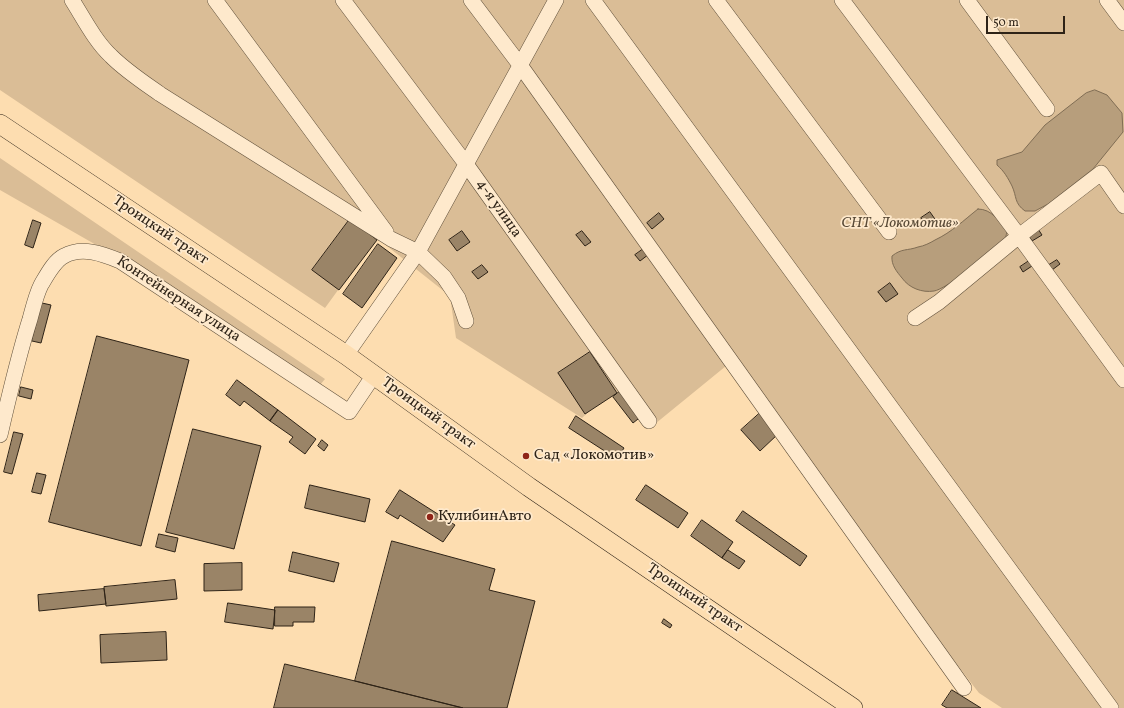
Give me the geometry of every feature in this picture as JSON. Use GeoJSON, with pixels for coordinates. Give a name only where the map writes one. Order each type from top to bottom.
{"type":"FeatureCollection","features":[{"type":"Feature","properties":{"kind":"main road","name":"Троицкий тракт"},"geometry":{"type":"LineString","coordinates":[[0,124],[374,375],[529,487],[853,708]]}},
{"type":"Feature","properties":{"kind":"street"},"geometry":{"type":"LineString","coordinates":[[72,0],[110,56],[129,72],[160,94],[391,239],[418,252],[444,277],[458,298],[466,321]]}},
{"type":"Feature","properties":{"kind":"street"},"geometry":{"type":"LineString","coordinates":[[215,0],[391,239]]}},
{"type":"Feature","properties":{"kind":"street","name":"4-я улица"},"geometry":{"type":"LineString","coordinates":[[343,0],[466,164],[649,421]]}},
{"type":"Feature","properties":{"kind":"street"},"geometry":{"type":"LineString","coordinates":[[471,0],[520,65],[964,688]]}},
{"type":"Feature","properties":{"kind":"street"},"geometry":{"type":"LineString","coordinates":[[346,356],[418,252],[556,0]]}},
{"type":"Feature","properties":{"kind":"street"},"geometry":{"type":"LineString","coordinates":[[593,0],[1111,708]]}},
{"type":"Feature","properties":{"kind":"street"},"geometry":{"type":"LineString","coordinates":[[716,0],[889,232]]}},
{"type":"Feature","properties":{"kind":"street"},"geometry":{"type":"LineString","coordinates":[[842,0],[1124,380]]}},
{"type":"Feature","properties":{"kind":"street"},"geometry":{"type":"LineString","coordinates":[[967,0],[1047,109]]}},
{"type":"Feature","properties":{"kind":"street"},"geometry":{"type":"LineString","coordinates":[[1107,0],[1124,23]]}},
{"type":"Feature","properties":{"kind":"street"},"geometry":{"type":"LineString","coordinates":[[915,318],[939,302],[1018,236],[1101,174],[1124,206]]}},
{"type":"Feature","properties":{"kind":"street","name":"Контейнерная улица"},"geometry":{"type":"LineString","coordinates":[[0,435],[18,356],[41,286],[55,264],[64,256],[77,252],[105,254],[120,261],[349,412],[374,375]]}},
{"type":"Feature","properties":{"kind":"green space","name":"СНТ «Локомотив»"},"geometry":{"type":"Polygon","coordinates":[[[0,0],[1124,0],[1124,708],[1002,708],[979,693],[726,366],[650,428],[613,388],[582,418],[456,338],[450,296],[363,227],[341,286],[325,308],[0,90],[0,0]]]}},
{"type":"Feature","properties":{"kind":"green space"},"geometry":{"type":"Polygon","coordinates":[[[0,158],[325,379],[320,385],[154,278],[0,190],[0,158]]]}},
{"type":"Feature","properties":{"kind":"shaded area"},"geometry":{"type":"Polygon","coordinates":[[[1095,90],[1107,95],[1122,113],[1123,132],[1093,169],[1048,204],[1035,211],[1025,211],[1017,202],[1012,186],[1006,175],[997,165],[997,160],[1022,152],[1045,125],[1086,93],[1095,90]]]}},
{"type":"Feature","properties":{"kind":"shaded area"},"geometry":{"type":"Polygon","coordinates":[[[978,209],[991,213],[998,220],[1007,232],[1005,240],[982,261],[940,289],[925,291],[908,285],[895,268],[892,262],[892,256],[902,251],[925,245],[941,237],[958,226],[978,209]]]}},
{"type":"Feature","properties":{"kind":"building"},"geometry":{"type":"Polygon","coordinates":[[[930,212],[937,222],[928,228],[921,218],[930,212]]]}},
{"type":"Feature","properties":{"kind":"building"},"geometry":{"type":"Polygon","coordinates":[[[659,213],[664,219],[652,229],[647,223],[659,213]]]}},
{"type":"Feature","properties":{"kind":"building"},"geometry":{"type":"Polygon","coordinates":[[[350,219],[377,240],[339,290],[312,270],[350,219]]]}},
{"type":"Feature","properties":{"kind":"building"},"geometry":{"type":"Polygon","coordinates":[[[33,220],[41,223],[33,248],[25,245],[33,220]]]}},
{"type":"Feature","properties":{"kind":"building"},"geometry":{"type":"Polygon","coordinates":[[[1038,229],[1042,235],[1032,241],[1028,235],[1038,229]]]}},
{"type":"Feature","properties":{"kind":"building"},"geometry":{"type":"Polygon","coordinates":[[[462,231],[470,242],[457,251],[449,240],[462,231]]]}},
{"type":"Feature","properties":{"kind":"building"},"geometry":{"type":"Polygon","coordinates":[[[582,231],[591,242],[585,246],[576,235],[582,231]]]}},
{"type":"Feature","properties":{"kind":"building"},"geometry":{"type":"Polygon","coordinates":[[[378,244],[397,258],[362,308],[343,294],[378,244]]]}},
{"type":"Feature","properties":{"kind":"building"},"geometry":{"type":"Polygon","coordinates":[[[649,245],[653,251],[640,261],[635,255],[649,245]]]}},
{"type":"Feature","properties":{"kind":"building"},"geometry":{"type":"Polygon","coordinates":[[[1057,260],[1060,264],[1052,270],[1049,265],[1057,260]]]}},
{"type":"Feature","properties":{"kind":"building"},"geometry":{"type":"Polygon","coordinates":[[[1029,261],[1032,266],[1023,272],[1020,267],[1029,261]]]}},
{"type":"Feature","properties":{"kind":"building"},"geometry":{"type":"Polygon","coordinates":[[[482,265],[488,272],[478,279],[472,272],[482,265]]]}},
{"type":"Feature","properties":{"kind":"building"},"geometry":{"type":"Polygon","coordinates":[[[890,283],[898,294],[886,302],[878,292],[890,283]]]}},
{"type":"Feature","properties":{"kind":"building"},"geometry":{"type":"Polygon","coordinates":[[[42,303],[51,305],[41,343],[32,341],[42,303]]]}},
{"type":"Feature","properties":{"kind":"building"},"geometry":{"type":"Polygon","coordinates":[[[97,336],[189,360],[141,546],[49,522],[97,336]]]}},
{"type":"Feature","properties":{"kind":"building"},"geometry":{"type":"Polygon","coordinates":[[[590,352],[617,393],[585,414],[558,373],[590,352]]]}},
{"type":"Feature","properties":{"kind":"building"},"geometry":{"type":"Polygon","coordinates":[[[237,380],[278,410],[270,421],[244,401],[240,406],[226,395],[237,380]]]}},
{"type":"Feature","properties":{"kind":"building"},"geometry":{"type":"Polygon","coordinates":[[[21,387],[33,390],[31,399],[19,396],[21,387]]]}},
{"type":"Feature","properties":{"kind":"building"},"geometry":{"type":"Polygon","coordinates":[[[623,389],[643,415],[633,423],[613,397],[623,389]]]}},
{"type":"Feature","properties":{"kind":"building"},"geometry":{"type":"Polygon","coordinates":[[[278,410],[316,439],[305,454],[289,442],[293,437],[270,421],[278,410]]]}},
{"type":"Feature","properties":{"kind":"building"},"geometry":{"type":"Polygon","coordinates":[[[760,413],[778,434],[760,451],[741,430],[760,413]]]}},
{"type":"Feature","properties":{"kind":"building"},"geometry":{"type":"Polygon","coordinates":[[[576,416],[624,448],[617,459],[569,428],[576,416]]]}},
{"type":"Feature","properties":{"kind":"building"},"geometry":{"type":"Polygon","coordinates":[[[193,429],[261,446],[234,549],[166,532],[193,429]]]}},
{"type":"Feature","properties":{"kind":"building"},"geometry":{"type":"Polygon","coordinates":[[[14,432],[23,434],[12,474],[4,472],[14,432]]]}},
{"type":"Feature","properties":{"kind":"building"},"geometry":{"type":"Polygon","coordinates":[[[322,440],[328,445],[324,451],[318,446],[322,440]]]}},
{"type":"Feature","properties":{"kind":"building"},"geometry":{"type":"Polygon","coordinates":[[[37,473],[46,475],[41,494],[32,492],[37,473]]]}},
{"type":"Feature","properties":{"kind":"building"},"geometry":{"type":"Polygon","coordinates":[[[310,485],[370,499],[365,522],[305,508],[310,485]]]}},
{"type":"Feature","properties":{"kind":"building"},"geometry":{"type":"Polygon","coordinates":[[[646,485],[688,513],[678,528],[636,500],[646,485]]]}},
{"type":"Feature","properties":{"kind":"building"},"geometry":{"type":"Polygon","coordinates":[[[400,490],[455,525],[443,542],[400,515],[398,519],[386,512],[400,490]]]}},
{"type":"Feature","properties":{"kind":"building"},"geometry":{"type":"Polygon","coordinates":[[[743,511],[807,556],[800,566],[736,521],[743,511]]]}},
{"type":"Feature","properties":{"kind":"building"},"geometry":{"type":"Polygon","coordinates":[[[702,520],[733,542],[722,558],[691,536],[702,520]]]}},
{"type":"Feature","properties":{"kind":"building"},"geometry":{"type":"Polygon","coordinates":[[[159,534],[178,538],[175,552],[156,547],[159,534]]]}},
{"type":"Feature","properties":{"kind":"building"},"geometry":{"type":"Polygon","coordinates":[[[392,541],[495,569],[489,590],[535,601],[507,708],[463,708],[355,681],[392,541]]]}},
{"type":"Feature","properties":{"kind":"building"},"geometry":{"type":"Polygon","coordinates":[[[728,550],[745,561],[739,569],[722,558],[728,550]]]}},
{"type":"Feature","properties":{"kind":"building"},"geometry":{"type":"Polygon","coordinates":[[[293,552],[339,563],[334,582],[289,571],[293,552]]]}},
{"type":"Feature","properties":{"kind":"building"},"geometry":{"type":"Polygon","coordinates":[[[242,563],[242,590],[204,591],[204,564],[242,563]]]}},
{"type":"Feature","properties":{"kind":"building"},"geometry":{"type":"Polygon","coordinates":[[[175,580],[177,599],[106,606],[104,587],[175,580]]]}},
{"type":"Feature","properties":{"kind":"building"},"geometry":{"type":"Polygon","coordinates":[[[104,589],[106,604],[39,611],[38,595],[104,589]]]}},
{"type":"Feature","properties":{"kind":"building"},"geometry":{"type":"Polygon","coordinates":[[[228,603],[275,610],[273,629],[225,622],[228,603]]]}},
{"type":"Feature","properties":{"kind":"building"},"geometry":{"type":"Polygon","coordinates":[[[275,607],[315,607],[314,622],[293,622],[293,626],[275,626],[275,607]]]}},
{"type":"Feature","properties":{"kind":"building"},"geometry":{"type":"Polygon","coordinates":[[[664,619],[672,625],[670,628],[662,623],[664,619]]]}},
{"type":"Feature","properties":{"kind":"building"},"geometry":{"type":"Polygon","coordinates":[[[166,632],[167,660],[101,663],[100,635],[166,632]]]}},
{"type":"Feature","properties":{"kind":"building"},"geometry":{"type":"Polygon","coordinates":[[[285,664],[355,681],[463,708],[274,708],[285,664]]]}},
{"type":"Feature","properties":{"kind":"building"},"geometry":{"type":"Polygon","coordinates":[[[952,690],[981,708],[947,708],[942,705],[952,690]]]}},
{"type":"Feature","properties":{"kind":"place","name":"Сад «Локомотив»"},"geometry":{"type":"Point","coordinates":[526,456]}},
{"type":"Feature","properties":{"kind":"place","name":"КулибинАвто"},"geometry":{"type":"Point","coordinates":[430,517]}}]}
